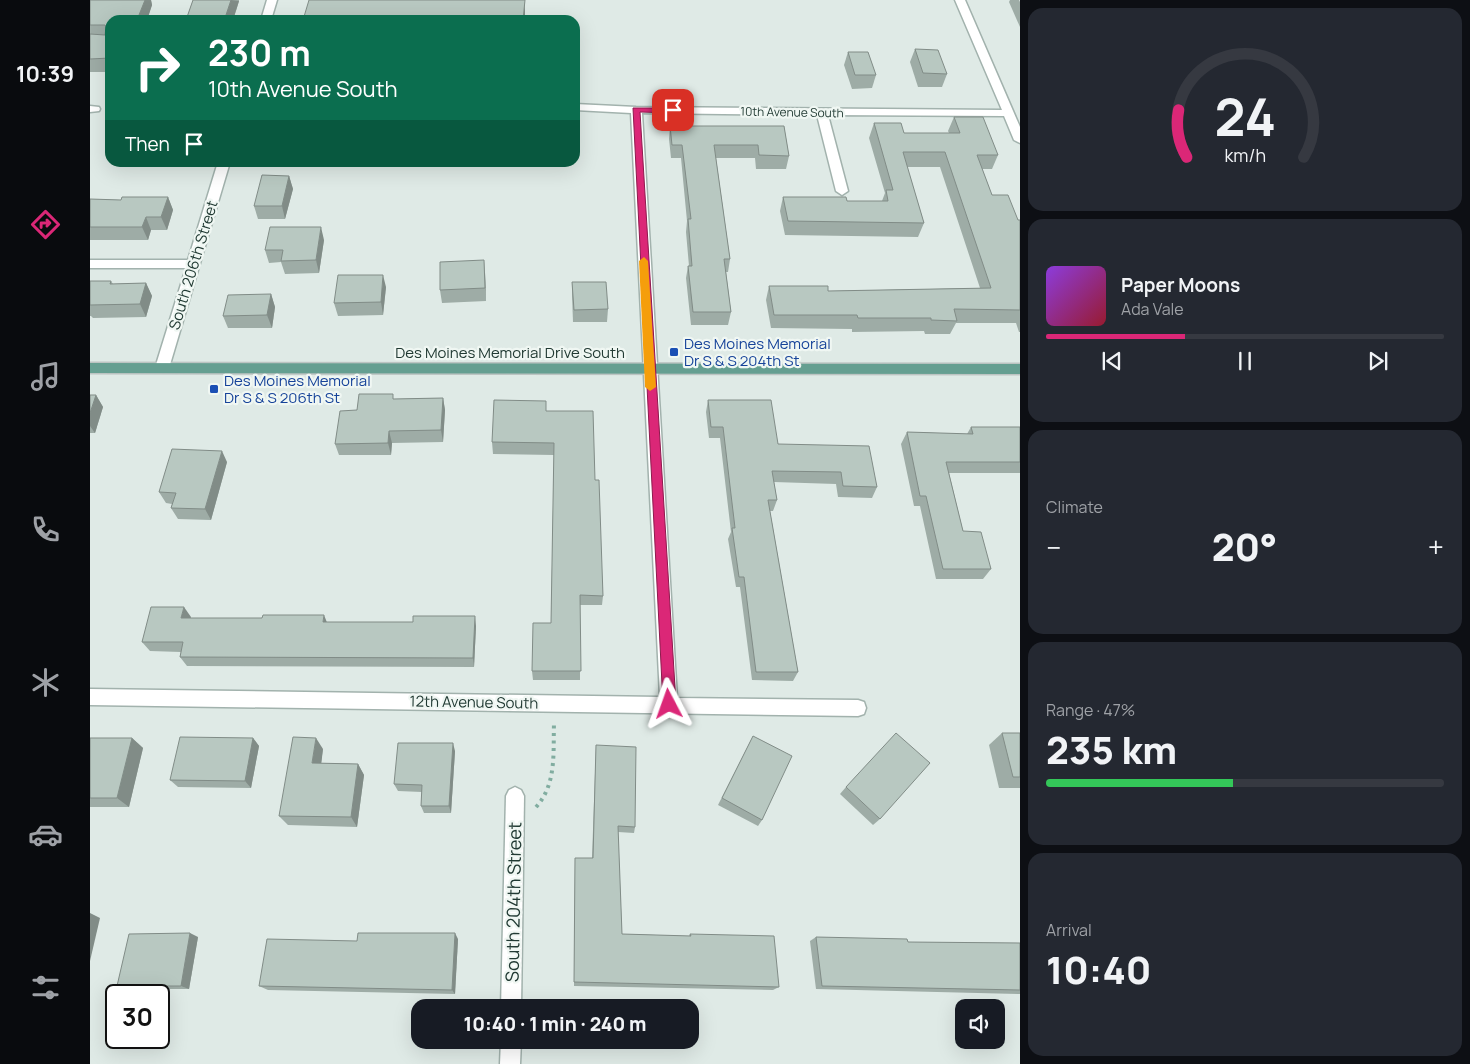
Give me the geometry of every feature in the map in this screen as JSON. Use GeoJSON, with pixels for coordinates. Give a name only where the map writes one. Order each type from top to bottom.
{"type":"FeatureCollection","features":[{"type":"Feature","properties":{"kind":"main road","name":"Des Moines Memorial Drive South"},"geometry":{"type":"LineString","coordinates":[[90,368],[1020,369]]}},
{"type":"Feature","properties":{"kind":"street"},"geometry":{"type":"LineString","coordinates":[[268,15],[272,0]]}},
{"type":"Feature","properties":{"kind":"street"},"geometry":{"type":"LineString","coordinates":[[960,0],[1020,140]]}},
{"type":"Feature","properties":{"kind":"street","name":"10th Avenue South"},"geometry":{"type":"LineString","coordinates":[[580,106],[636,110],[1008,112]]}},
{"type":"Feature","properties":{"kind":"street"},"geometry":{"type":"LineString","coordinates":[[636,110],[669,704]]}},
{"type":"Feature","properties":{"kind":"street"},"geometry":{"type":"LineString","coordinates":[[822,112],[842,191]]}},
{"type":"Feature","properties":{"kind":"street","name":"South 206th Street"},"geometry":{"type":"LineString","coordinates":[[162,368],[223,167]]}},
{"type":"Feature","properties":{"kind":"street"},"geometry":{"type":"LineString","coordinates":[[90,264],[194,264]]}},
{"type":"Feature","properties":{"kind":"street","name":"12th Avenue South"},"geometry":{"type":"LineString","coordinates":[[90,698],[669,704],[858,708]]}},
{"type":"Feature","properties":{"kind":"street","name":"South 204th Street"},"geometry":{"type":"LineString","coordinates":[[511,999],[515,796]]}},
{"type":"Feature","properties":{"kind":"street"},"geometry":{"type":"LineString","coordinates":[[510,1064],[511,1049]]}},
{"type":"Feature","properties":{"kind":"path"},"geometry":{"type":"LineString","coordinates":[[514,825],[543,802],[552,775],[554,703]]}},
{"type":"Feature","properties":{"kind":"building"},"geometry":{"type":"Polygon","coordinates":[[[90,0],[145,0],[139,15],[105,15],[105,25],[90,25],[90,0]]]}},
{"type":"Feature","properties":{"kind":"building"},"geometry":{"type":"Polygon","coordinates":[[[193,0],[231,0],[226,15],[188,15],[193,0]]]}},
{"type":"Feature","properties":{"kind":"building"},"geometry":{"type":"Polygon","coordinates":[[[309,0],[525,0],[524,15],[304,15],[309,0]]]}},
{"type":"Feature","properties":{"kind":"building"},"geometry":{"type":"Polygon","coordinates":[[[90,34],[105,35],[105,58],[90,59],[90,34]]]}},
{"type":"Feature","properties":{"kind":"building"},"geometry":{"type":"Polygon","coordinates":[[[915,49],[938,50],[947,74],[923,73],[915,49]]]}},
{"type":"Feature","properties":{"kind":"building"},"geometry":{"type":"Polygon","coordinates":[[[848,52],[868,52],[876,75],[855,75],[848,52]]]}},
{"type":"Feature","properties":{"kind":"building"},"geometry":{"type":"Polygon","coordinates":[[[954,117],[983,117],[998,155],[977,155],[992,195],[1008,195],[1018,220],[1020,220],[1020,310],[954,309],[957,321],[931,320],[931,318],[858,318],[857,315],[774,315],[769,286],[828,286],[828,291],[991,288],[945,152],[903,152],[924,223],[788,221],[783,197],[846,197],[847,201],[888,201],[886,190],[893,190],[874,123],[901,123],[904,133],[960,133],[954,117]]]}},
{"type":"Feature","properties":{"kind":"building"},"geometry":{"type":"Polygon","coordinates":[[[670,126],[784,126],[789,156],[759,155],[758,145],[714,145],[730,259],[724,259],[731,312],[693,312],[688,266],[692,266],[688,219],[691,219],[682,145],[672,145],[670,126]]]}},
{"type":"Feature","properties":{"kind":"building"},"geometry":{"type":"Polygon","coordinates":[[[262,175],[289,176],[282,206],[254,206],[262,175]]]}},
{"type":"Feature","properties":{"kind":"building"},"geometry":{"type":"Polygon","coordinates":[[[122,197],[168,197],[161,217],[146,217],[142,227],[90,227],[90,199],[121,200],[122,197]]]}},
{"type":"Feature","properties":{"kind":"building"},"geometry":{"type":"Polygon","coordinates":[[[270,227],[321,227],[316,260],[281,261],[283,250],[265,250],[270,227]]]}},
{"type":"Feature","properties":{"kind":"building"},"geometry":{"type":"Polygon","coordinates":[[[484,260],[485,288],[440,290],[440,262],[484,260]]]}},
{"type":"Feature","properties":{"kind":"building"},"geometry":{"type":"Polygon","coordinates":[[[338,275],[383,275],[381,302],[334,303],[338,275]]]}},
{"type":"Feature","properties":{"kind":"building"},"geometry":{"type":"Polygon","coordinates":[[[90,281],[111,281],[110,284],[146,283],[140,304],[90,305],[90,281]]]}},
{"type":"Feature","properties":{"kind":"building"},"geometry":{"type":"Polygon","coordinates":[[[572,282],[606,282],[608,309],[574,310],[572,282]]]}},
{"type":"Feature","properties":{"kind":"building"},"geometry":{"type":"Polygon","coordinates":[[[271,294],[267,315],[223,316],[228,295],[271,294]]]}},
{"type":"Feature","properties":{"kind":"building"},"geometry":{"type":"Polygon","coordinates":[[[359,394],[393,394],[393,399],[443,398],[441,430],[389,431],[388,443],[335,444],[340,411],[357,410],[359,394]]]}},
{"type":"Feature","properties":{"kind":"building"},"geometry":{"type":"Polygon","coordinates":[[[90,395],[96,395],[90,413],[90,395]]]}},
{"type":"Feature","properties":{"kind":"building"},"geometry":{"type":"Polygon","coordinates":[[[494,400],[546,401],[546,411],[593,411],[595,480],[599,480],[603,596],[580,595],[581,671],[532,671],[533,623],[551,623],[554,443],[492,442],[494,400]]]}},
{"type":"Feature","properties":{"kind":"building"},"geometry":{"type":"Polygon","coordinates":[[[708,400],[771,400],[778,444],[869,446],[877,487],[843,486],[841,472],[772,471],[777,500],[768,500],[798,672],[756,672],[744,577],[739,577],[732,528],[735,528],[723,427],[711,427],[708,400]]]}},
{"type":"Feature","properties":{"kind":"building"},"geometry":{"type":"Polygon","coordinates":[[[971,427],[1020,427],[1020,462],[946,462],[963,531],[981,532],[991,569],[943,569],[926,496],[920,496],[907,432],[973,434],[971,427]]]}},
{"type":"Feature","properties":{"kind":"building"},"geometry":{"type":"Polygon","coordinates":[[[172,449],[222,451],[205,509],[171,508],[176,493],[159,492],[172,449]]]}},
{"type":"Feature","properties":{"kind":"building"},"geometry":{"type":"Polygon","coordinates":[[[151,607],[184,607],[181,618],[262,618],[263,615],[324,615],[323,622],[413,622],[413,616],[475,616],[473,658],[180,657],[183,642],[142,642],[151,607]]]}},
{"type":"Feature","properties":{"kind":"building"},"geometry":{"type":"Polygon","coordinates":[[[896,733],[930,763],[880,819],[846,787],[896,733]]]}},
{"type":"Feature","properties":{"kind":"building"},"geometry":{"type":"Polygon","coordinates":[[[1002,733],[1020,733],[1020,777],[1013,777],[1002,733]]]}},
{"type":"Feature","properties":{"kind":"building"},"geometry":{"type":"Polygon","coordinates":[[[753,736],[792,756],[762,820],[722,798],[753,736]]]}},
{"type":"Feature","properties":{"kind":"building"},"geometry":{"type":"Polygon","coordinates":[[[180,737],[253,738],[245,781],[170,780],[180,737]]]}},
{"type":"Feature","properties":{"kind":"building"},"geometry":{"type":"Polygon","coordinates":[[[293,737],[316,738],[312,763],[358,764],[351,817],[279,816],[293,737]]]}},
{"type":"Feature","properties":{"kind":"building"},"geometry":{"type":"Polygon","coordinates":[[[90,738],[132,738],[117,798],[90,798],[90,738]]]}},
{"type":"Feature","properties":{"kind":"building"},"geometry":{"type":"Polygon","coordinates":[[[398,743],[453,743],[449,806],[421,806],[422,785],[394,784],[398,743]]]}},
{"type":"Feature","properties":{"kind":"building"},"geometry":{"type":"Polygon","coordinates":[[[596,745],[636,747],[635,827],[618,826],[622,934],[774,936],[779,987],[574,982],[575,858],[593,858],[596,745]]]}},
{"type":"Feature","properties":{"kind":"building"},"geometry":{"type":"Polygon","coordinates":[[[190,933],[181,986],[170,986],[170,984],[117,984],[129,934],[190,933]]]}},
{"type":"Feature","properties":{"kind":"building"},"geometry":{"type":"Polygon","coordinates":[[[358,933],[455,933],[452,990],[259,986],[267,939],[357,941],[358,933]]]}},
{"type":"Feature","properties":{"kind":"building"},"geometry":{"type":"Polygon","coordinates":[[[816,937],[907,939],[908,942],[1020,943],[1020,990],[822,986],[816,937]]]}},
{"type":"Feature","properties":{"kind":"slow traffic"},"geometry":{"type":"LineString","coordinates":[[644,261],[650,387]]}},
{"type":"Feature","properties":{"kind":"place","name":"Des Moines Memorial Dr S & S 204th St"},"geometry":{"type":"Point","coordinates":[674,352]}},
{"type":"Feature","properties":{"kind":"place","name":"Des Moines Memorial Dr S & S 206th St"},"geometry":{"type":"Point","coordinates":[214,389]}},
{"type":"Feature","properties":{"kind":"route"},"geometry":{"type":"LineString","coordinates":[[669,704],[636,110],[673,110]]}}]}
